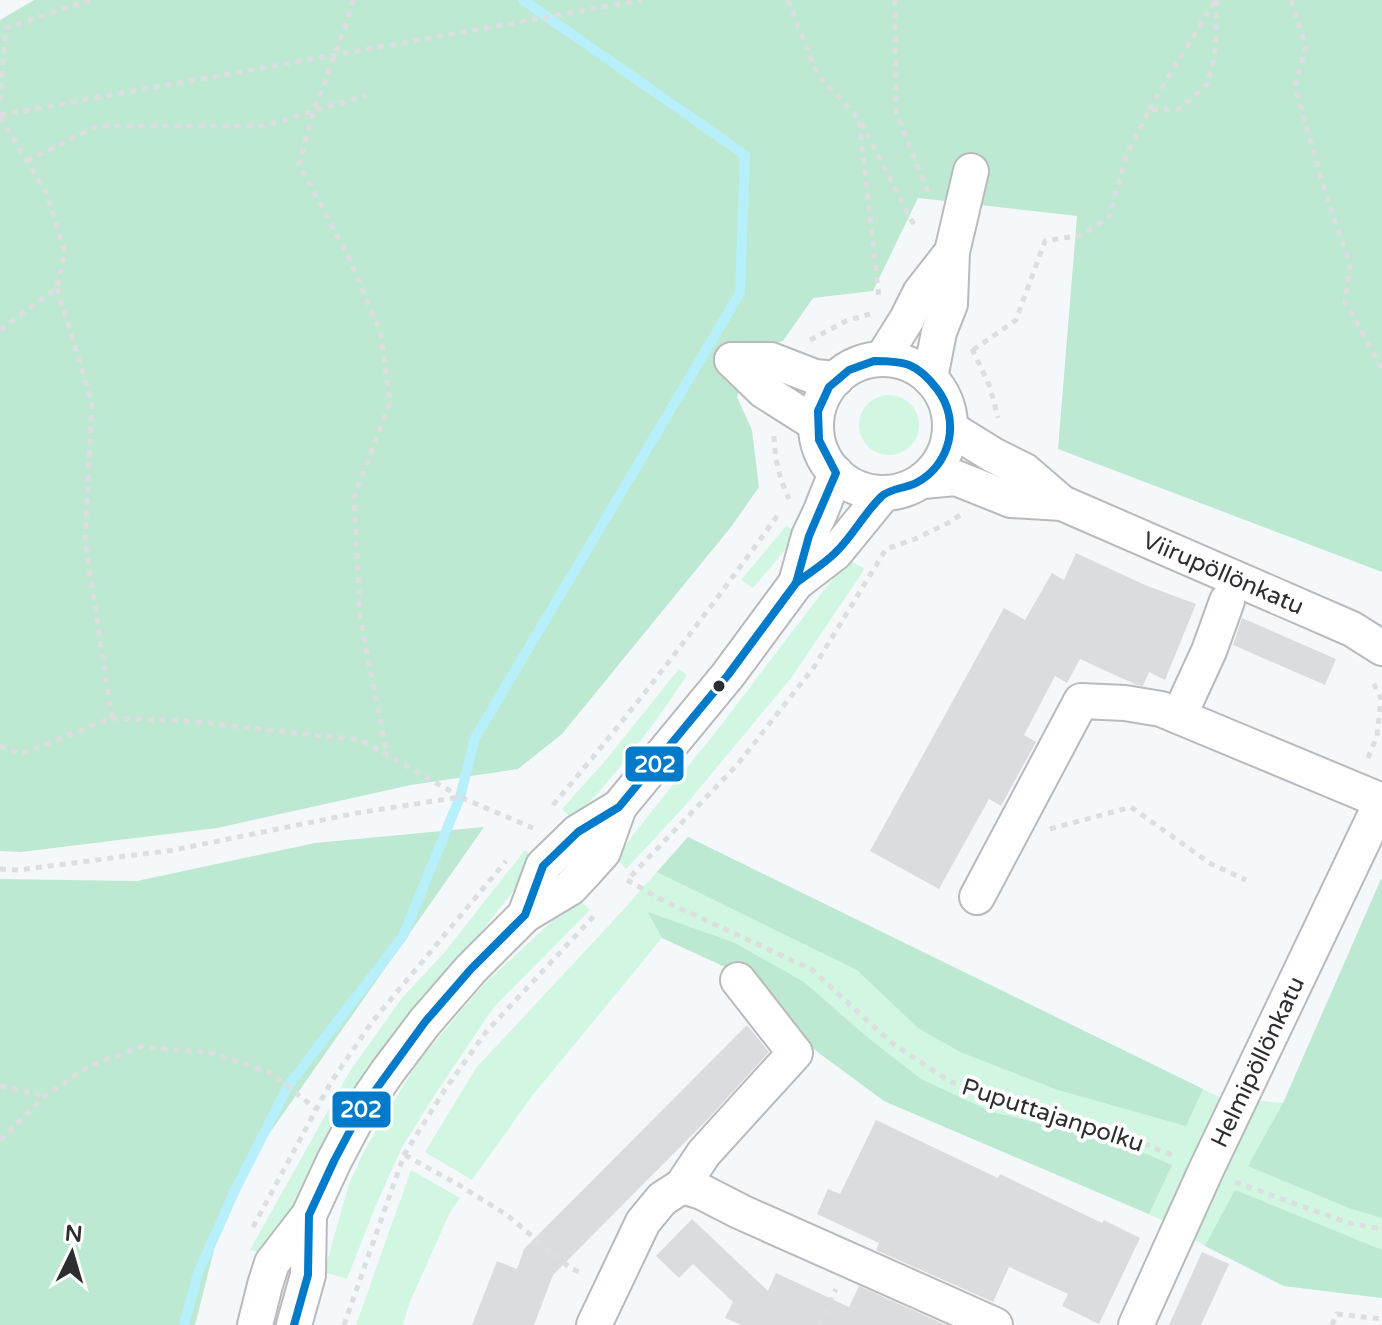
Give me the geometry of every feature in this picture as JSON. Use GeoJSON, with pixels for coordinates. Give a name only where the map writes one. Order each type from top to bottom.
{"type":"FeatureCollection","features":[{"type":"Feature","properties":{"kind":"street"},"geometry":{"type":"LineString","coordinates":[[930,378],[939,332],[950,304],[952,252],[971,171]]}},
{"type":"Feature","properties":{"kind":"street"},"geometry":{"type":"LineString","coordinates":[[882,359],[920,293],[952,252]]}},
{"type":"Feature","properties":{"kind":"street"},"geometry":{"type":"LineString","coordinates":[[882,359],[900,361],[918,368],[930,378],[940,390],[948,408],[951,429],[947,448],[937,466],[923,481],[904,490],[884,493],[867,491],[850,484],[836,473],[825,459],[818,442],[816,424],[823,399],[836,379],[865,362],[882,359]]}},
{"type":"Feature","properties":{"kind":"street"},"geometry":{"type":"LineString","coordinates":[[816,424],[764,391],[732,360],[771,360],[815,377],[836,379]]}},
{"type":"Feature","properties":{"kind":"street","name":"Viirupöllönkatu"},"geometry":{"type":"LineString","coordinates":[[951,429],[1025,471],[1062,503],[1352,629],[1382,648]]}},
{"type":"Feature","properties":{"kind":"street"},"geometry":{"type":"LineString","coordinates":[[796,583],[809,536],[836,473]]}},
{"type":"Feature","properties":{"kind":"street","name":"Viirupöllönkatu"},"geometry":{"type":"LineString","coordinates":[[923,481],[956,478],[1011,500],[1062,503]]}},
{"type":"Feature","properties":{"kind":"street"},"geometry":{"type":"LineString","coordinates":[[255,1325],[272,1263],[309,1215],[354,1122],[388,1071],[434,1011],[525,915],[543,866],[578,832],[619,807],[728,675],[796,583],[835,553],[884,493]]}},
{"type":"Feature","properties":{"kind":"street"},"geometry":{"type":"LineString","coordinates":[[1179,716],[1209,651],[1227,601]]}},
{"type":"Feature","properties":{"kind":"street"},"geometry":{"type":"LineString","coordinates":[[977,897],[1081,701],[1161,709],[1382,801]]}},
{"type":"Feature","properties":{"kind":"street","name":"Helmipöllönkatu"},"geometry":{"type":"LineString","coordinates":[[1136,1325],[1206,1170],[1382,801]]}},
{"type":"Feature","properties":{"kind":"street"},"geometry":{"type":"LineString","coordinates":[[600,1323],[612,1287],[643,1222],[662,1199],[682,1186],[704,1153],[795,1053],[738,980]]}},
{"type":"Feature","properties":{"kind":"street"},"geometry":{"type":"LineString","coordinates":[[682,1186],[702,1192],[995,1325]]}},
{"type":"Feature","properties":{"kind":"street"},"geometry":{"type":"LineString","coordinates":[[294,1325],[308,1275],[309,1215]]}},
{"type":"Feature","properties":{"kind":"path"},"geometry":{"type":"LineString","coordinates":[[0,101],[6,28],[90,0]]}},
{"type":"Feature","properties":{"kind":"path"},"geometry":{"type":"LineString","coordinates":[[353,0],[314,110],[299,164],[349,258],[381,334],[390,402],[354,497],[360,617],[387,755]]}},
{"type":"Feature","properties":{"kind":"path"},"geometry":{"type":"LineString","coordinates":[[112,718],[85,541],[92,403],[57,288],[65,253],[47,194],[0,116],[642,0]]}},
{"type":"Feature","properties":{"kind":"path"},"geometry":{"type":"LineString","coordinates":[[788,0],[817,74],[859,119],[914,225]]}},
{"type":"Feature","properties":{"kind":"path"},"geometry":{"type":"LineString","coordinates":[[895,0],[896,112],[952,252]]}},
{"type":"Feature","properties":{"kind":"path"},"geometry":{"type":"LineString","coordinates":[[1149,110],[1179,109],[1207,85],[1215,55],[1216,0]]}},
{"type":"Feature","properties":{"kind":"path"},"geometry":{"type":"LineString","coordinates":[[998,418],[990,387],[973,350],[1016,320],[1045,241],[1082,235],[1109,217],[1127,154],[1149,110],[1216,0]]}},
{"type":"Feature","properties":{"kind":"path"},"geometry":{"type":"LineString","coordinates":[[1291,0],[1306,46],[1295,87],[1350,265],[1345,302],[1382,368]]}},
{"type":"Feature","properties":{"kind":"path"},"geometry":{"type":"LineString","coordinates":[[27,161],[97,126],[264,126],[367,95]]}},
{"type":"Feature","properties":{"kind":"path"},"geometry":{"type":"LineString","coordinates":[[807,343],[846,321],[880,311],[859,119]]}},
{"type":"Feature","properties":{"kind":"path"},"geometry":{"type":"LineString","coordinates":[[0,330],[57,288]]}},
{"type":"Feature","properties":{"kind":"path"},"geometry":{"type":"LineString","coordinates":[[774,435],[774,455],[789,499]]}},
{"type":"Feature","properties":{"kind":"path"},"geometry":{"type":"LineString","coordinates":[[620,888],[737,765],[795,692],[814,667],[886,549],[950,522],[970,508]]}},
{"type":"Feature","properties":{"kind":"path"},"geometry":{"type":"LineString","coordinates":[[552,806],[678,650],[780,512]]}},
{"type":"Feature","properties":{"kind":"path"},"geometry":{"type":"LineString","coordinates":[[1372,749],[1382,699]]}},
{"type":"Feature","properties":{"kind":"path"},"geometry":{"type":"LineString","coordinates":[[0,746],[21,754],[112,718],[187,721],[361,740],[460,797],[533,829],[543,817]]}},
{"type":"Feature","properties":{"kind":"path"},"geometry":{"type":"LineString","coordinates":[[0,869],[19,870],[174,850],[357,813],[460,797]]}},
{"type":"Feature","properties":{"kind":"path"},"geometry":{"type":"LineString","coordinates":[[1007,841],[1131,807],[1211,864],[1246,880]]}},
{"type":"Feature","properties":{"kind":"path"},"geometry":{"type":"LineString","coordinates":[[251,1232],[331,1082],[372,1022],[513,853]]}},
{"type":"Feature","properties":{"kind":"path","name":"Puputtajanpolku"},"geometry":{"type":"LineString","coordinates":[[627,880],[664,901],[811,969],[892,1043],[949,1081],[989,1098],[1100,1125],[1206,1170],[1349,1223],[1382,1229]]}},
{"type":"Feature","properties":{"kind":"path"},"geometry":{"type":"LineString","coordinates":[[344,1325],[404,1155],[486,1032],[602,907]]}},
{"type":"Feature","properties":{"kind":"path"},"geometry":{"type":"LineString","coordinates":[[0,1140],[45,1096],[89,1066],[141,1047],[208,1052],[271,1073],[316,1109]]}},
{"type":"Feature","properties":{"kind":"path"},"geometry":{"type":"LineString","coordinates":[[0,1086],[45,1096]]}},
{"type":"Feature","properties":{"kind":"path"},"geometry":{"type":"LineString","coordinates":[[404,1155],[507,1215],[570,1268],[612,1287]]}},
{"type":"Feature","properties":{"kind":"path"},"geometry":{"type":"LineString","coordinates":[[1332,1325],[1337,1314],[1382,1319]]}},
{"type":"Feature","properties":{"kind":"green space"},"geometry":{"type":"Polygon","coordinates":[[[34,0],[1382,0],[1382,572],[1058,449],[1077,216],[918,198],[873,291],[813,298],[783,341],[751,350],[737,397],[752,430],[759,487],[731,527],[562,734],[518,769],[411,785],[217,828],[21,852],[0,851],[0,20],[34,0]]]}},
{"type":"Feature","properties":{"kind":"green space"},"geometry":{"type":"Polygon","coordinates":[[[889,395],[900,397],[910,404],[917,414],[917,436],[910,446],[900,453],[889,455],[878,453],[868,446],[861,436],[859,425],[861,414],[868,404],[878,397],[889,395]]]}},
{"type":"Feature","properties":{"kind":"green space"},"geometry":{"type":"Polygon","coordinates":[[[786,526],[800,532],[753,588],[741,580],[786,526]]]}},
{"type":"Feature","properties":{"kind":"green space"},"geometry":{"type":"Polygon","coordinates":[[[848,560],[864,568],[862,573],[791,678],[683,808],[626,869],[616,858],[848,560]]]}},
{"type":"Feature","properties":{"kind":"green space"},"geometry":{"type":"Polygon","coordinates":[[[679,669],[687,675],[661,713],[619,768],[573,820],[562,809],[679,669]]]}},
{"type":"Feature","properties":{"kind":"green space"},"geometry":{"type":"Polygon","coordinates":[[[484,827],[229,1191],[195,1325],[0,1325],[0,879],[137,881],[315,843],[484,827]]]}},
{"type":"Feature","properties":{"kind":"green space"},"geometry":{"type":"Polygon","coordinates":[[[688,837],[1221,1098],[1283,1103],[1382,1134],[1382,1298],[1284,1286],[1205,1246],[1162,1220],[884,1101],[815,1050],[758,982],[662,938],[532,1096],[472,1180],[425,1152],[476,1068],[688,837]]]}},
{"type":"Feature","properties":{"kind":"green space"},"geometry":{"type":"Polygon","coordinates":[[[688,837],[1203,1089],[1186,1126],[1058,1090],[960,1052],[918,1028],[857,970],[657,872],[688,837]]]}},
{"type":"Feature","properties":{"kind":"green space"},"geometry":{"type":"Polygon","coordinates":[[[525,850],[537,861],[356,1091],[266,1254],[250,1250],[350,1071],[402,998],[444,953],[525,850]]]}},
{"type":"Feature","properties":{"kind":"green space"},"geometry":{"type":"Polygon","coordinates":[[[1381,879],[1382,1218],[1349,1208],[1248,1166],[1283,1103],[1381,879]]]}},
{"type":"Feature","properties":{"kind":"green space"},"geometry":{"type":"Polygon","coordinates":[[[577,898],[590,910],[493,1008],[402,1147],[347,1279],[324,1272],[349,1184],[364,1151],[417,1063],[482,986],[577,898]]]}},
{"type":"Feature","properties":{"kind":"green space"},"geometry":{"type":"Polygon","coordinates":[[[648,912],[735,943],[804,982],[921,1079],[992,1112],[1121,1143],[1172,1165],[1149,1214],[884,1101],[815,1050],[758,982],[662,938],[648,912]]]}},
{"type":"Feature","properties":{"kind":"green space"},"geometry":{"type":"Polygon","coordinates":[[[411,1170],[460,1198],[450,1212],[409,1304],[403,1325],[356,1325],[411,1170]]]}},
{"type":"Feature","properties":{"kind":"green space"},"geometry":{"type":"Polygon","coordinates":[[[1235,1190],[1382,1250],[1382,1298],[1284,1286],[1205,1246],[1235,1190]]]}},
{"type":"Feature","properties":{"kind":"building"},"geometry":{"type":"Polygon","coordinates":[[[1076,553],[1145,585],[1196,604],[1165,680],[1149,672],[1143,686],[1137,685],[1080,659],[1067,683],[1055,676],[1024,735],[1036,742],[1001,806],[989,799],[939,889],[870,851],[1004,608],[1025,620],[1052,573],[1064,580],[1076,553]]]}},
{"type":"Feature","properties":{"kind":"building"},"geometry":{"type":"Polygon","coordinates":[[[1242,618],[1336,659],[1325,685],[1233,645],[1242,618]]]}},
{"type":"Feature","properties":{"kind":"building"},"geometry":{"type":"Polygon","coordinates":[[[747,1025],[769,1052],[708,1119],[553,1275],[534,1325],[472,1325],[497,1261],[517,1269],[524,1249],[747,1025]]]}},
{"type":"Feature","properties":{"kind":"building"},"geometry":{"type":"Polygon","coordinates":[[[876,1120],[998,1178],[1000,1174],[1140,1238],[1099,1324],[1062,1306],[1068,1294],[1009,1267],[993,1302],[876,1250],[879,1243],[817,1214],[828,1189],[840,1194],[876,1120]]]}},
{"type":"Feature","properties":{"kind":"building"},"geometry":{"type":"Polygon","coordinates":[[[692,1219],[768,1291],[776,1273],[849,1307],[859,1286],[946,1325],[741,1325],[725,1318],[733,1302],[693,1264],[679,1278],[656,1256],[692,1219]]]}},
{"type":"Feature","properties":{"kind":"building"},"geometry":{"type":"Polygon","coordinates":[[[1202,1252],[1229,1264],[1201,1325],[1169,1325],[1202,1252]]]}},
{"type":"Feature","properties":{"kind":"waterway"},"geometry":{"type":"LineString","coordinates":[[184,1325],[198,1273],[236,1188],[288,1086],[403,936],[460,797],[475,738],[740,293],[745,155],[523,0]]}},
{"type":"Feature","properties":{"kind":"transit line","name":"202"},"geometry":{"type":"LineString","coordinates":[[874,361],[910,365],[923,374],[944,401],[949,414],[949,441],[944,454],[928,475],[882,496],[835,553],[796,583],[809,536],[836,473],[819,440],[818,411],[829,387],[849,370],[874,361]]}},
{"type":"Feature","properties":{"kind":"transit line","name":"202"},"geometry":{"type":"LineString","coordinates":[[294,1325],[308,1275],[309,1215],[361,1110],[425,1022],[471,969],[525,915],[543,866],[578,832],[619,807],[728,675],[796,583]]}}]}
